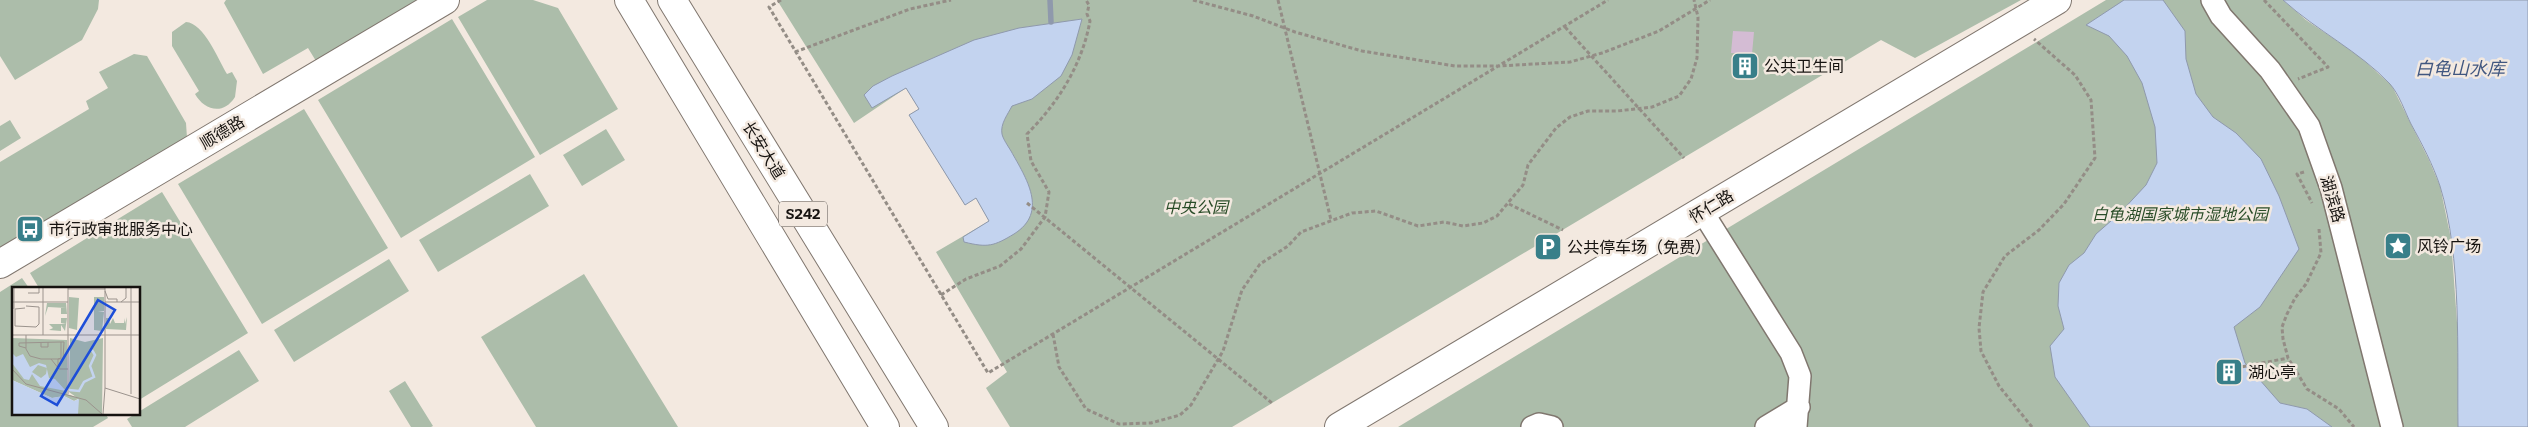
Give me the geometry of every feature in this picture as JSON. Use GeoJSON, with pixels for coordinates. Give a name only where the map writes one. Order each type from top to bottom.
{"type":"FeatureCollection","features":[{"type":"Feature","properties":{"kind":"street","name":"顺德路"},"geometry":{"type":"LineString","coordinates":[[0,264],[445,0]]}},
{"type":"Feature","properties":{"kind":"street","name":"S242"},"geometry":{"type":"LineString","coordinates":[[629,0],[885,427]]}},
{"type":"Feature","properties":{"kind":"street","name":"长安大道"},"geometry":{"type":"LineString","coordinates":[[672,0],[934,427]]}},
{"type":"Feature","properties":{"kind":"street","name":"怀仁路"},"geometry":{"type":"LineString","coordinates":[[1339,427],[2058,0]]}},
{"type":"Feature","properties":{"kind":"street","name":"湖滨路"},"geometry":{"type":"LineString","coordinates":[[2212,0],[2221,16],[2270,70],[2308,126],[2325,171],[2392,427]]}},
{"type":"Feature","properties":{"kind":"street"},"geometry":{"type":"LineString","coordinates":[[1702,211],[1791,353],[1800,376],[1798,417],[1766,427]]}},
{"type":"Feature","properties":{"kind":"street"},"geometry":{"type":"LineString","coordinates":[[1532,427],[1539,424],[1552,427]]}},
{"type":"Feature","properties":{"kind":"path"},"geometry":{"type":"LineString","coordinates":[[781,0],[768,8],[988,373],[1608,0]]}},
{"type":"Feature","properties":{"kind":"path"},"geometry":{"type":"LineString","coordinates":[[795,52],[910,9],[951,0]]}},
{"type":"Feature","properties":{"kind":"path"},"geometry":{"type":"LineString","coordinates":[[941,294],[966,279],[1000,266],[1021,249],[1045,217],[1049,192],[1031,160],[1027,134],[1048,110],[1074,72],[1082,55],[1090,20],[1086,14],[1089,5],[1086,0]]}},
{"type":"Feature","properties":{"kind":"path"},"geometry":{"type":"LineString","coordinates":[[1193,0],[1284,26],[1295,32],[1329,42],[1401,58],[1455,66],[1500,66],[1570,62],[1593,56],[1659,31],[1710,0]]}},
{"type":"Feature","properties":{"kind":"path"},"geometry":{"type":"LineString","coordinates":[[1278,0],[1331,220]]}},
{"type":"Feature","properties":{"kind":"path"},"geometry":{"type":"LineString","coordinates":[[1053,334],[1059,367],[1086,409],[1119,424],[1151,424],[1180,416],[1191,405],[1224,351],[1242,290],[1260,264],[1288,246],[1301,232],[1352,212],[1376,211],[1418,226],[1444,222],[1462,226],[1483,223],[1497,216],[1523,185],[1528,165],[1556,128],[1570,117],[1588,111],[1652,107],[1679,96],[1691,79],[1697,58],[1697,9],[1694,0]]}},
{"type":"Feature","properties":{"kind":"path"},"geometry":{"type":"LineString","coordinates":[[2264,0],[2328,67],[2282,88]]}},
{"type":"Feature","properties":{"kind":"path"},"geometry":{"type":"LineString","coordinates":[[2015,25],[2038,42],[2082,83],[2091,100],[2095,128],[2095,158],[2079,184],[2064,204],[2038,230],[2004,256],[1983,292],[1979,328],[1981,351],[1999,386],[2032,427]]}},
{"type":"Feature","properties":{"kind":"path"},"geometry":{"type":"LineString","coordinates":[[1565,27],[1684,158]]}},
{"type":"Feature","properties":{"kind":"path"},"geometry":{"type":"LineString","coordinates":[[2314,208],[2297,174],[2325,171]]}},
{"type":"Feature","properties":{"kind":"path"},"geometry":{"type":"LineString","coordinates":[[1027,203],[1272,403]]}},
{"type":"Feature","properties":{"kind":"path"},"geometry":{"type":"LineString","coordinates":[[1509,204],[1563,230]]}},
{"type":"Feature","properties":{"kind":"path"},"geometry":{"type":"LineString","coordinates":[[2319,226],[2321,254],[2306,284],[2294,298],[2282,327],[2288,358],[2307,389],[2340,409],[2354,427]]}},
{"type":"Feature","properties":{"kind":"path"},"geometry":{"type":"LineString","coordinates":[[2236,368],[2288,358]]}},
{"type":"Feature","properties":{"kind":"green space"},"geometry":{"type":"Polygon","coordinates":[[[0,0],[99,0],[98,9],[82,40],[15,80],[0,56],[0,0]]]}},
{"type":"Feature","properties":{"kind":"green space"},"geometry":{"type":"Polygon","coordinates":[[[226,0],[423,0],[316,61],[308,48],[263,74],[224,3],[226,0]]]}},
{"type":"Feature","properties":{"kind":"green space"},"geometry":{"type":"Polygon","coordinates":[[[487,0],[533,0],[558,8],[618,109],[540,155],[458,17],[487,0]]]}},
{"type":"Feature","properties":{"kind":"green space","name":"中央公园"},"geometry":{"type":"Polygon","coordinates":[[[777,0],[2021,0],[1915,58],[1881,40],[1232,427],[1010,427],[986,388],[1007,372],[936,252],[989,221],[976,198],[965,205],[909,115],[919,109],[906,88],[854,123],[777,0]]]}},
{"type":"Feature","properties":{"kind":"green space","name":"白龟湖国家城市湿地公园"},"geometry":{"type":"Polygon","coordinates":[[[2106,0],[2283,0],[2306,20],[2358,55],[2392,86],[2440,186],[2451,239],[2459,350],[2458,427],[1398,427],[2106,0]]]}},
{"type":"Feature","properties":{"kind":"green space"},"geometry":{"type":"Polygon","coordinates":[[[452,19],[535,157],[401,238],[318,100],[452,19]]]}},
{"type":"Feature","properties":{"kind":"green space"},"geometry":{"type":"Polygon","coordinates":[[[186,22],[199,28],[215,51],[227,74],[232,72],[237,81],[235,97],[225,107],[214,109],[199,100],[195,94],[199,91],[172,46],[172,32],[186,22]]]}},
{"type":"Feature","properties":{"kind":"green space"},"geometry":{"type":"Polygon","coordinates":[[[134,54],[147,56],[186,123],[187,138],[0,249],[0,162],[89,109],[86,101],[108,88],[99,72],[134,54]]]}},
{"type":"Feature","properties":{"kind":"green space"},"geometry":{"type":"Polygon","coordinates":[[[304,109],[388,248],[262,324],[178,184],[304,109]]]}},
{"type":"Feature","properties":{"kind":"green space"},"geometry":{"type":"Polygon","coordinates":[[[10,120],[21,138],[0,151],[0,126],[10,120]]]}},
{"type":"Feature","properties":{"kind":"green space"},"geometry":{"type":"Polygon","coordinates":[[[606,129],[625,160],[582,186],[563,155],[606,129]]]}},
{"type":"Feature","properties":{"kind":"green space"},"geometry":{"type":"Polygon","coordinates":[[[530,174],[549,206],[438,272],[419,240],[530,174]]]}},
{"type":"Feature","properties":{"kind":"green space"},"geometry":{"type":"Polygon","coordinates":[[[162,192],[248,333],[140,399],[140,287],[38,287],[30,273],[162,192]]]}},
{"type":"Feature","properties":{"kind":"green space"},"geometry":{"type":"Polygon","coordinates":[[[389,259],[409,291],[294,362],[274,330],[389,259]]]}},
{"type":"Feature","properties":{"kind":"green space"},"geometry":{"type":"Polygon","coordinates":[[[584,274],[678,427],[536,427],[481,337],[584,274]]]}},
{"type":"Feature","properties":{"kind":"green space"},"geometry":{"type":"Polygon","coordinates":[[[22,278],[28,287],[12,287],[12,414],[106,414],[108,418],[93,427],[0,427],[0,292],[22,278]]]}},
{"type":"Feature","properties":{"kind":"green space"},"geometry":{"type":"Polygon","coordinates":[[[239,350],[259,381],[185,427],[132,427],[127,419],[135,414],[140,414],[140,411],[239,350]]]}},
{"type":"Feature","properties":{"kind":"green space"},"geometry":{"type":"Polygon","coordinates":[[[405,381],[433,426],[411,427],[389,391],[405,381]]]}},
{"type":"Feature","properties":{"kind":"water"},"geometry":{"type":"Polygon","coordinates":[[[2124,0],[2163,0],[2185,31],[2186,59],[2196,94],[2213,117],[2236,133],[2261,159],[2279,196],[2299,249],[2260,307],[2234,327],[2245,363],[2280,403],[2307,409],[2332,427],[2090,427],[2055,377],[2050,346],[2064,329],[2058,306],[2059,283],[2069,265],[2084,253],[2096,234],[2119,214],[2146,185],[2157,163],[2155,127],[2142,83],[2127,56],[2109,36],[2086,25],[2124,0]]]}},
{"type":"Feature","properties":{"kind":"water","name":"白龟山水库"},"geometry":{"type":"Polygon","coordinates":[[[2283,0],[2528,0],[2528,427],[2458,427],[2458,337],[2455,274],[2447,214],[2434,170],[2399,98],[2390,84],[2365,61],[2310,22],[2283,0]]]}},
{"type":"Feature","properties":{"kind":"water"},"geometry":{"type":"Polygon","coordinates":[[[1082,19],[1072,55],[1061,76],[1032,99],[1012,106],[1002,127],[1003,138],[1028,183],[1032,205],[1030,216],[1025,225],[1014,234],[996,243],[979,245],[964,242],[963,237],[989,221],[976,198],[965,205],[909,115],[919,109],[906,88],[872,108],[864,95],[873,86],[892,76],[974,40],[1019,28],[1082,19]]]}},
{"type":"Feature","properties":{"kind":"building"},"geometry":{"type":"Polygon","coordinates":[[[1733,31],[1754,32],[1752,54],[1731,53],[1733,31]]]}},
{"type":"Feature","properties":{"kind":"building","name":"湖心亭"},"geometry":{"type":"Polygon","coordinates":[[[2234,360],[2238,375],[2223,380],[2219,365],[2234,360]]]}},
{"type":"Feature","properties":{"kind":"waterway"},"geometry":{"type":"LineString","coordinates":[[1050,0],[1051,22]]}},
{"type":"Feature","properties":{"kind":"place","name":"公共卫生间"},"geometry":{"type":"Point","coordinates":[1745,66]}},
{"type":"Feature","properties":{"kind":"place","name":"市行政审批服务中心"},"geometry":{"type":"Point","coordinates":[30,229]}},
{"type":"Feature","properties":{"kind":"place","name":"风铃广场"},"geometry":{"type":"Point","coordinates":[2398,246]}},
{"type":"Feature","properties":{"kind":"place","name":"公共停车场（免费）"},"geometry":{"type":"Point","coordinates":[1548,247]}},
{"type":"Feature","properties":{"kind":"place","name":"湖心亭"},"geometry":{"type":"Point","coordinates":[2229,372]}}]}
